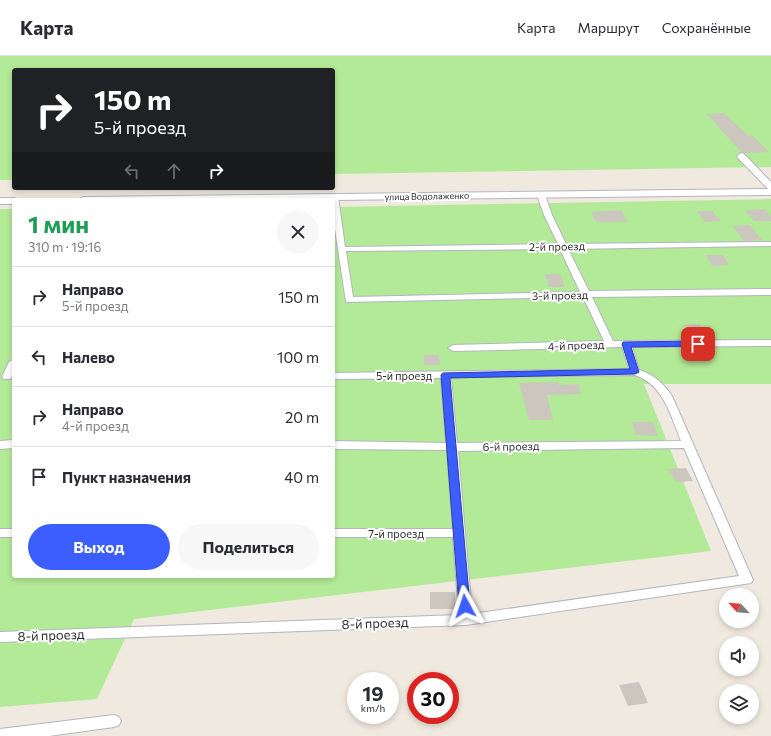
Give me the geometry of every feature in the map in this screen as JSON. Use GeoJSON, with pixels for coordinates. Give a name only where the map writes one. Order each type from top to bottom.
{"type":"FeatureCollection","features":[{"type":"Feature","properties":{"kind":"main road","name":"улица Водолаженко"},"geometry":{"type":"LineString","coordinates":[[291,198],[771,192]]}},
{"type":"Feature","properties":{"kind":"main road"},"geometry":{"type":"LineString","coordinates":[[0,201],[12,201]]}},
{"type":"Feature","properties":{"kind":"street"},"geometry":{"type":"LineString","coordinates":[[741,156],[771,187]]}},
{"type":"Feature","properties":{"kind":"street"},"geometry":{"type":"LineString","coordinates":[[541,195],[548,215],[610,344]]}},
{"type":"Feature","properties":{"kind":"street"},"geometry":{"type":"LineString","coordinates":[[335,203],[343,249]]}},
{"type":"Feature","properties":{"kind":"street","name":"2-й проезд"},"geometry":{"type":"LineString","coordinates":[[343,249],[562,245],[771,244]]}},
{"type":"Feature","properties":{"kind":"street","name":"3-й проезд"},"geometry":{"type":"LineString","coordinates":[[343,249],[349,300],[586,294],[771,292]]}},
{"type":"Feature","properties":{"kind":"street","name":"4-й проезд"},"geometry":{"type":"LineString","coordinates":[[453,348],[610,344],[771,343]]}},
{"type":"Feature","properties":{"kind":"street"},"geometry":{"type":"LineString","coordinates":[[626,344],[639,373],[656,383],[667,396],[688,444]]}},
{"type":"Feature","properties":{"kind":"street"},"geometry":{"type":"LineString","coordinates":[[7,377],[12,366]]}},
{"type":"Feature","properties":{"kind":"street","name":"5-й проезд"},"geometry":{"type":"LineString","coordinates":[[335,376],[639,373]]}},
{"type":"Feature","properties":{"kind":"street"},"geometry":{"type":"LineString","coordinates":[[446,375],[466,620]]}},
{"type":"Feature","properties":{"kind":"street"},"geometry":{"type":"LineString","coordinates":[[0,444],[12,444]]}},
{"type":"Feature","properties":{"kind":"street","name":"6-й проезд"},"geometry":{"type":"LineString","coordinates":[[335,445],[452,447],[688,444]]}},
{"type":"Feature","properties":{"kind":"street","name":"8-й проезд"},"geometry":{"type":"LineString","coordinates":[[0,637],[466,620],[747,580],[688,444]]}},
{"type":"Feature","properties":{"kind":"street"},"geometry":{"type":"LineString","coordinates":[[0,533],[12,533]]}},
{"type":"Feature","properties":{"kind":"street","name":"7-й проезд"},"geometry":{"type":"LineString","coordinates":[[335,533],[459,533]]}},
{"type":"Feature","properties":{"kind":"street"},"geometry":{"type":"LineString","coordinates":[[0,736],[114,721]]}},
{"type":"Feature","properties":{"kind":"green space"},"geometry":{"type":"Polygon","coordinates":[[[0,56],[771,56],[771,167],[335,174],[335,68],[12,68],[12,180],[0,180],[0,56]]]}},
{"type":"Feature","properties":{"kind":"green space"},"geometry":{"type":"Polygon","coordinates":[[[771,199],[771,384],[644,384],[711,551],[134,619],[97,699],[0,707],[0,209],[12,209],[12,578],[335,578],[335,207],[771,199]]]}},
{"type":"Feature","properties":{"kind":"building"},"geometry":{"type":"Polygon","coordinates":[[[724,113],[748,136],[752,135],[769,152],[741,152],[707,114],[724,113]]]}},
{"type":"Feature","properties":{"kind":"building"},"geometry":{"type":"Polygon","coordinates":[[[765,209],[771,217],[771,221],[754,221],[745,210],[765,209]]]}},
{"type":"Feature","properties":{"kind":"building"},"geometry":{"type":"Polygon","coordinates":[[[621,210],[628,222],[596,222],[591,212],[621,210]]]}},
{"type":"Feature","properties":{"kind":"building"},"geometry":{"type":"Polygon","coordinates":[[[697,211],[712,211],[721,221],[705,222],[697,211]]]}},
{"type":"Feature","properties":{"kind":"building"},"geometry":{"type":"Polygon","coordinates":[[[750,225],[762,240],[744,241],[732,226],[750,225]]]}},
{"type":"Feature","properties":{"kind":"building"},"geometry":{"type":"Polygon","coordinates":[[[706,255],[723,255],[729,265],[712,266],[706,255]]]}},
{"type":"Feature","properties":{"kind":"building"},"geometry":{"type":"Polygon","coordinates":[[[545,274],[560,274],[565,287],[549,287],[545,274]]]}},
{"type":"Feature","properties":{"kind":"building"},"geometry":{"type":"Polygon","coordinates":[[[685,324],[700,324],[703,335],[690,335],[685,324]]]}},
{"type":"Feature","properties":{"kind":"building"},"geometry":{"type":"Polygon","coordinates":[[[424,355],[439,355],[440,365],[424,365],[424,355]]]}},
{"type":"Feature","properties":{"kind":"building"},"geometry":{"type":"Polygon","coordinates":[[[558,382],[559,385],[578,384],[581,394],[547,395],[553,420],[529,420],[519,383],[558,382]]]}},
{"type":"Feature","properties":{"kind":"building"},"geometry":{"type":"Polygon","coordinates":[[[632,422],[653,422],[658,436],[636,435],[632,422]]]}},
{"type":"Feature","properties":{"kind":"building"},"geometry":{"type":"Polygon","coordinates":[[[686,468],[693,481],[676,482],[669,469],[686,468]]]}},
{"type":"Feature","properties":{"kind":"building"},"geometry":{"type":"Polygon","coordinates":[[[430,592],[455,592],[456,609],[430,609],[430,592]]]}},
{"type":"Feature","properties":{"kind":"building"},"geometry":{"type":"Polygon","coordinates":[[[639,682],[648,703],[628,706],[619,685],[639,682]]]}},
{"type":"Feature","properties":{"kind":"route"},"geometry":{"type":"LineString","coordinates":[[465,606],[446,375],[635,372],[626,344],[698,344]]}}]}
